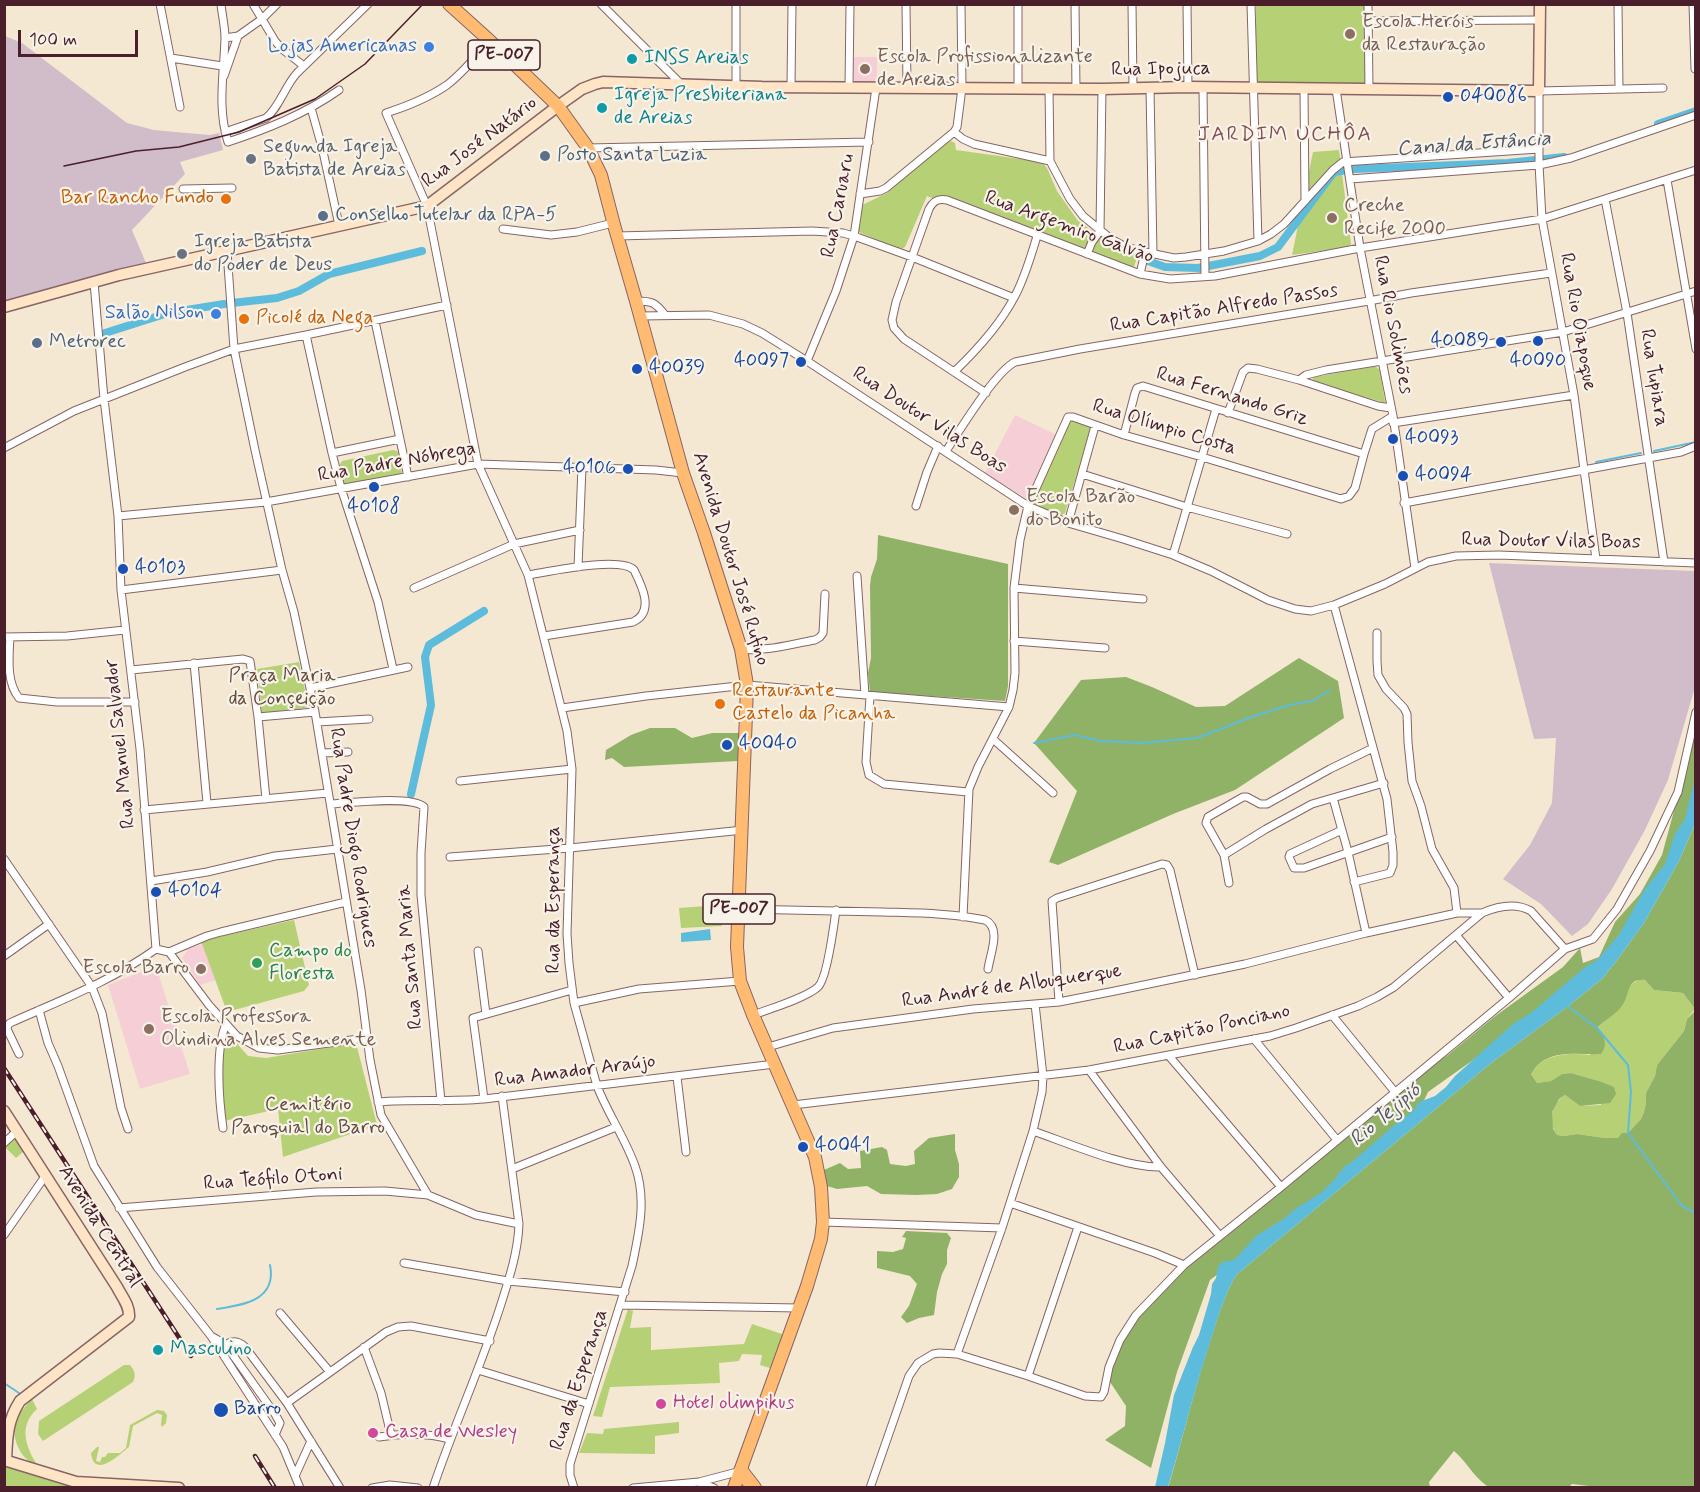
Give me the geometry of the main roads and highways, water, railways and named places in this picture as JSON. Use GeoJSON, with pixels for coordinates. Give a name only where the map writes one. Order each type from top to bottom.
{"type":"FeatureCollection","features":[{"type":"Feature","properties":{"kind":"highway"},"geometry":{"type":"LineString","coordinates":[[741,1471],[754,1488]]}},
{"type":"Feature","properties":{"kind":"main road","name":"Avenida Doutor José Rufino"},"geometry":{"type":"LineString","coordinates":[[449,4],[558,106],[588,148],[601,175],[683,473],[741,649],[747,685],[737,947],[740,981],[815,1157],[821,1187],[823,1222],[818,1249],[799,1308],[734,1488]]}},
{"type":"Feature","properties":{"kind":"main road","name":"Rua Ipojuca"},"geometry":{"type":"LineString","coordinates":[[558,106],[582,89],[603,82],[736,87],[1049,89],[1203,87],[1539,91],[1540,4]]}},
{"type":"Feature","properties":{"kind":"main road","name":"Rua José Natário"},"geometry":{"type":"LineString","coordinates":[[4,307],[137,270],[427,206],[558,106]]}},
{"type":"Feature","properties":{"kind":"main road","name":"Avenida Central"},"geometry":{"type":"LineString","coordinates":[[4,1111],[117,1287],[128,1307],[129,1317],[20,1401],[12,1413],[5,1461]]}},
{"type":"Feature","properties":{"kind":"main road"},"geometry":{"type":"LineString","coordinates":[[5,1461],[76,1482],[180,1488]]}},
{"type":"Feature","properties":{"kind":"water","name":"Rio Tejipió"},"geometry":{"type":"Polygon","coordinates":[[[1695,778],[1695,824],[1679,861],[1644,923],[1602,979],[1491,1063],[1236,1275],[1217,1320],[1168,1487],[1155,1487],[1174,1395],[1199,1335],[1218,1267],[1222,1262],[1234,1260],[1256,1236],[1321,1193],[1345,1166],[1414,1110],[1419,1102],[1435,1096],[1513,1024],[1531,1013],[1584,968],[1597,960],[1618,936],[1645,889],[1665,864],[1675,834],[1685,819],[1695,778]]]}},
{"type":"Feature","properties":{"kind":"water"},"geometry":{"type":"Polygon","coordinates":[[[710,929],[711,940],[681,942],[681,933],[710,929]]]}},
{"type":"Feature","properties":{"kind":"waterway","name":"Canal da Estância"},"geometry":{"type":"LineString","coordinates":[[1658,124],[1696,111]]}},
{"type":"Feature","properties":{"kind":"waterway","name":"Canal da Estância"},"geometry":{"type":"LineString","coordinates":[[1145,260],[1165,267],[1198,268],[1260,256],[1278,247],[1334,172],[1355,169],[1508,163],[1564,157]]}},
{"type":"Feature","properties":{"kind":"waterway","name":"Canal da Estância"},"geometry":{"type":"LineString","coordinates":[[232,303],[277,298],[299,291],[329,274],[422,251]]}},
{"type":"Feature","properties":{"kind":"waterway","name":"Canal da Estância"},"geometry":{"type":"LineString","coordinates":[[105,333],[168,313],[224,304]]}},
{"type":"Feature","properties":{"kind":"waterway"},"geometry":{"type":"LineString","coordinates":[[1654,451],[1696,442]]}},
{"type":"Feature","properties":{"kind":"waterway"},"geometry":{"type":"LineString","coordinates":[[1596,462],[1641,453]]}},
{"type":"Feature","properties":{"kind":"waterway","name":"Canal da Estância"},"geometry":{"type":"LineString","coordinates":[[411,794],[431,705],[425,657],[429,645],[484,611]]}},
{"type":"Feature","properties":{"kind":"waterway"},"geometry":{"type":"LineString","coordinates":[[1034,743],[1075,735],[1100,741],[1142,743],[1197,738],[1254,716],[1289,705],[1313,701],[1330,690]]}},
{"type":"Feature","properties":{"kind":"waterway"},"geometry":{"type":"LineString","coordinates":[[1566,1005],[1597,1028],[1628,1065],[1631,1092],[1628,1133],[1682,1206],[1696,1213]]}},
{"type":"Feature","properties":{"kind":"waterway"},"geometry":{"type":"LineString","coordinates":[[217,1309],[256,1299],[268,1286],[271,1277],[270,1265]]}},
{"type":"Feature","properties":{"kind":"waterway"},"geometry":{"type":"LineString","coordinates":[[4,1383],[19,1393]]}},
{"type":"Feature","properties":{"kind":"tram line"},"geometry":{"type":"LineString","coordinates":[[64,166],[136,151],[179,147],[239,132],[315,99],[365,64],[423,4]]}},
{"type":"Feature","properties":{"kind":"railway"},"geometry":{"type":"LineString","coordinates":[[4,1068],[191,1356]]}},
{"type":"Feature","properties":{"kind":"railway"},"geometry":{"type":"LineString","coordinates":[[255,1456],[275,1488]]}},
{"type":"Feature","properties":{"kind":"place","name":"Escola Heróis da Restauração"},"geometry":{"type":"Point","coordinates":[1350,34]}},
{"type":"Feature","properties":{"kind":"place","name":"Lojas Americanas"},"geometry":{"type":"Point","coordinates":[429,47]}},
{"type":"Feature","properties":{"kind":"place","name":"INSS Areias"},"geometry":{"type":"Point","coordinates":[632,59]}},
{"type":"Feature","properties":{"kind":"place","name":"Escola Profissionalizante de Areias"},"geometry":{"type":"Point","coordinates":[865,69]}},
{"type":"Feature","properties":{"kind":"place","name":"040086"},"geometry":{"type":"Point","coordinates":[1448,97]}},
{"type":"Feature","properties":{"kind":"place","name":"Igreja Presbiteriana de Areias"},"geometry":{"type":"Point","coordinates":[602,108]}},
{"type":"Feature","properties":{"kind":"place","name":"Posto Santa Luzia"},"geometry":{"type":"Point","coordinates":[545,156]}},
{"type":"Feature","properties":{"kind":"place","name":"Segunda Igreja Batista de Areias"},"geometry":{"type":"Point","coordinates":[251,159]}},
{"type":"Feature","properties":{"kind":"place","name":"Bar Rancho Fundo"},"geometry":{"type":"Point","coordinates":[226,199]}},
{"type":"Feature","properties":{"kind":"place","name":"Conselho Tutelar da RPA-5"},"geometry":{"type":"Point","coordinates":[323,216]}},
{"type":"Feature","properties":{"kind":"place","name":"Creche Recife 2000"},"geometry":{"type":"Point","coordinates":[1332,218]}},
{"type":"Feature","properties":{"kind":"place","name":"Igreja Batista do Poder de Deus"},"geometry":{"type":"Point","coordinates":[182,254]}},
{"type":"Feature","properties":{"kind":"place","name":"Salão Nilson"},"geometry":{"type":"Point","coordinates":[216,314]}},
{"type":"Feature","properties":{"kind":"place","name":"Picolé da Nega"},"geometry":{"type":"Point","coordinates":[244,319]}},
{"type":"Feature","properties":{"kind":"place","name":"40090"},"geometry":{"type":"Point","coordinates":[1538,341]}},
{"type":"Feature","properties":{"kind":"place","name":"40089"},"geometry":{"type":"Point","coordinates":[1501,342]}},
{"type":"Feature","properties":{"kind":"place","name":"Metrorec"},"geometry":{"type":"Point","coordinates":[37,343]}},
{"type":"Feature","properties":{"kind":"place","name":"40097"},"geometry":{"type":"Point","coordinates":[801,362]}},
{"type":"Feature","properties":{"kind":"place","name":"40039"},"geometry":{"type":"Point","coordinates":[637,369]}},
{"type":"Feature","properties":{"kind":"place","name":"40093"},"geometry":{"type":"Point","coordinates":[1393,439]}},
{"type":"Feature","properties":{"kind":"place","name":"40106"},"geometry":{"type":"Point","coordinates":[628,469]}},
{"type":"Feature","properties":{"kind":"place","name":"40094"},"geometry":{"type":"Point","coordinates":[1403,476]}},
{"type":"Feature","properties":{"kind":"place","name":"40108"},"geometry":{"type":"Point","coordinates":[374,487]}},
{"type":"Feature","properties":{"kind":"place","name":"Escola Barão do Bonito"},"geometry":{"type":"Point","coordinates":[1014,510]}},
{"type":"Feature","properties":{"kind":"place","name":"40103"},"geometry":{"type":"Point","coordinates":[123,569]}},
{"type":"Feature","properties":{"kind":"place","name":"Restaurante Castelo da Picanha"},"geometry":{"type":"Point","coordinates":[720,704]}},
{"type":"Feature","properties":{"kind":"place","name":"40040"},"geometry":{"type":"Point","coordinates":[727,745]}},
{"type":"Feature","properties":{"kind":"place","name":"40104"},"geometry":{"type":"Point","coordinates":[156,892]}},
{"type":"Feature","properties":{"kind":"place","name":"Campo do Floresta"},"geometry":{"type":"Point","coordinates":[257,963]}},
{"type":"Feature","properties":{"kind":"place","name":"Escola Barro"},"geometry":{"type":"Point","coordinates":[201,969]}},
{"type":"Feature","properties":{"kind":"place","name":"Escola Professora Olindina Alves Semente"},"geometry":{"type":"Point","coordinates":[149,1029]}},
{"type":"Feature","properties":{"kind":"place","name":"40041"},"geometry":{"type":"Point","coordinates":[803,1147]}},
{"type":"Feature","properties":{"kind":"place","name":"Masculino"},"geometry":{"type":"Point","coordinates":[158,1350]}},
{"type":"Feature","properties":{"kind":"place","name":"Hotel olimpikus"},"geometry":{"type":"Point","coordinates":[661,1404]}},
{"type":"Feature","properties":{"kind":"place","name":"Barro"},"geometry":{"type":"Point","coordinates":[221,1410]}},
{"type":"Feature","properties":{"kind":"place","name":"Casa de Wesley"},"geometry":{"type":"Point","coordinates":[373,1433]}},
{"type":"Feature","properties":{"kind":"district","name":"JARDIM UCHÔA"},"geometry":{"type":"Point","coordinates":[1285,136]}},
{"type":"Feature","properties":{"kind":"park label","name":"Praça Maria da Conçeição"},"geometry":{"type":"Point","coordinates":[282,688]}},
{"type":"Feature","properties":{"kind":"park label","name":"Cemitério Paroquial do Barro"},"geometry":{"type":"Point","coordinates":[308,1118]}}]}
